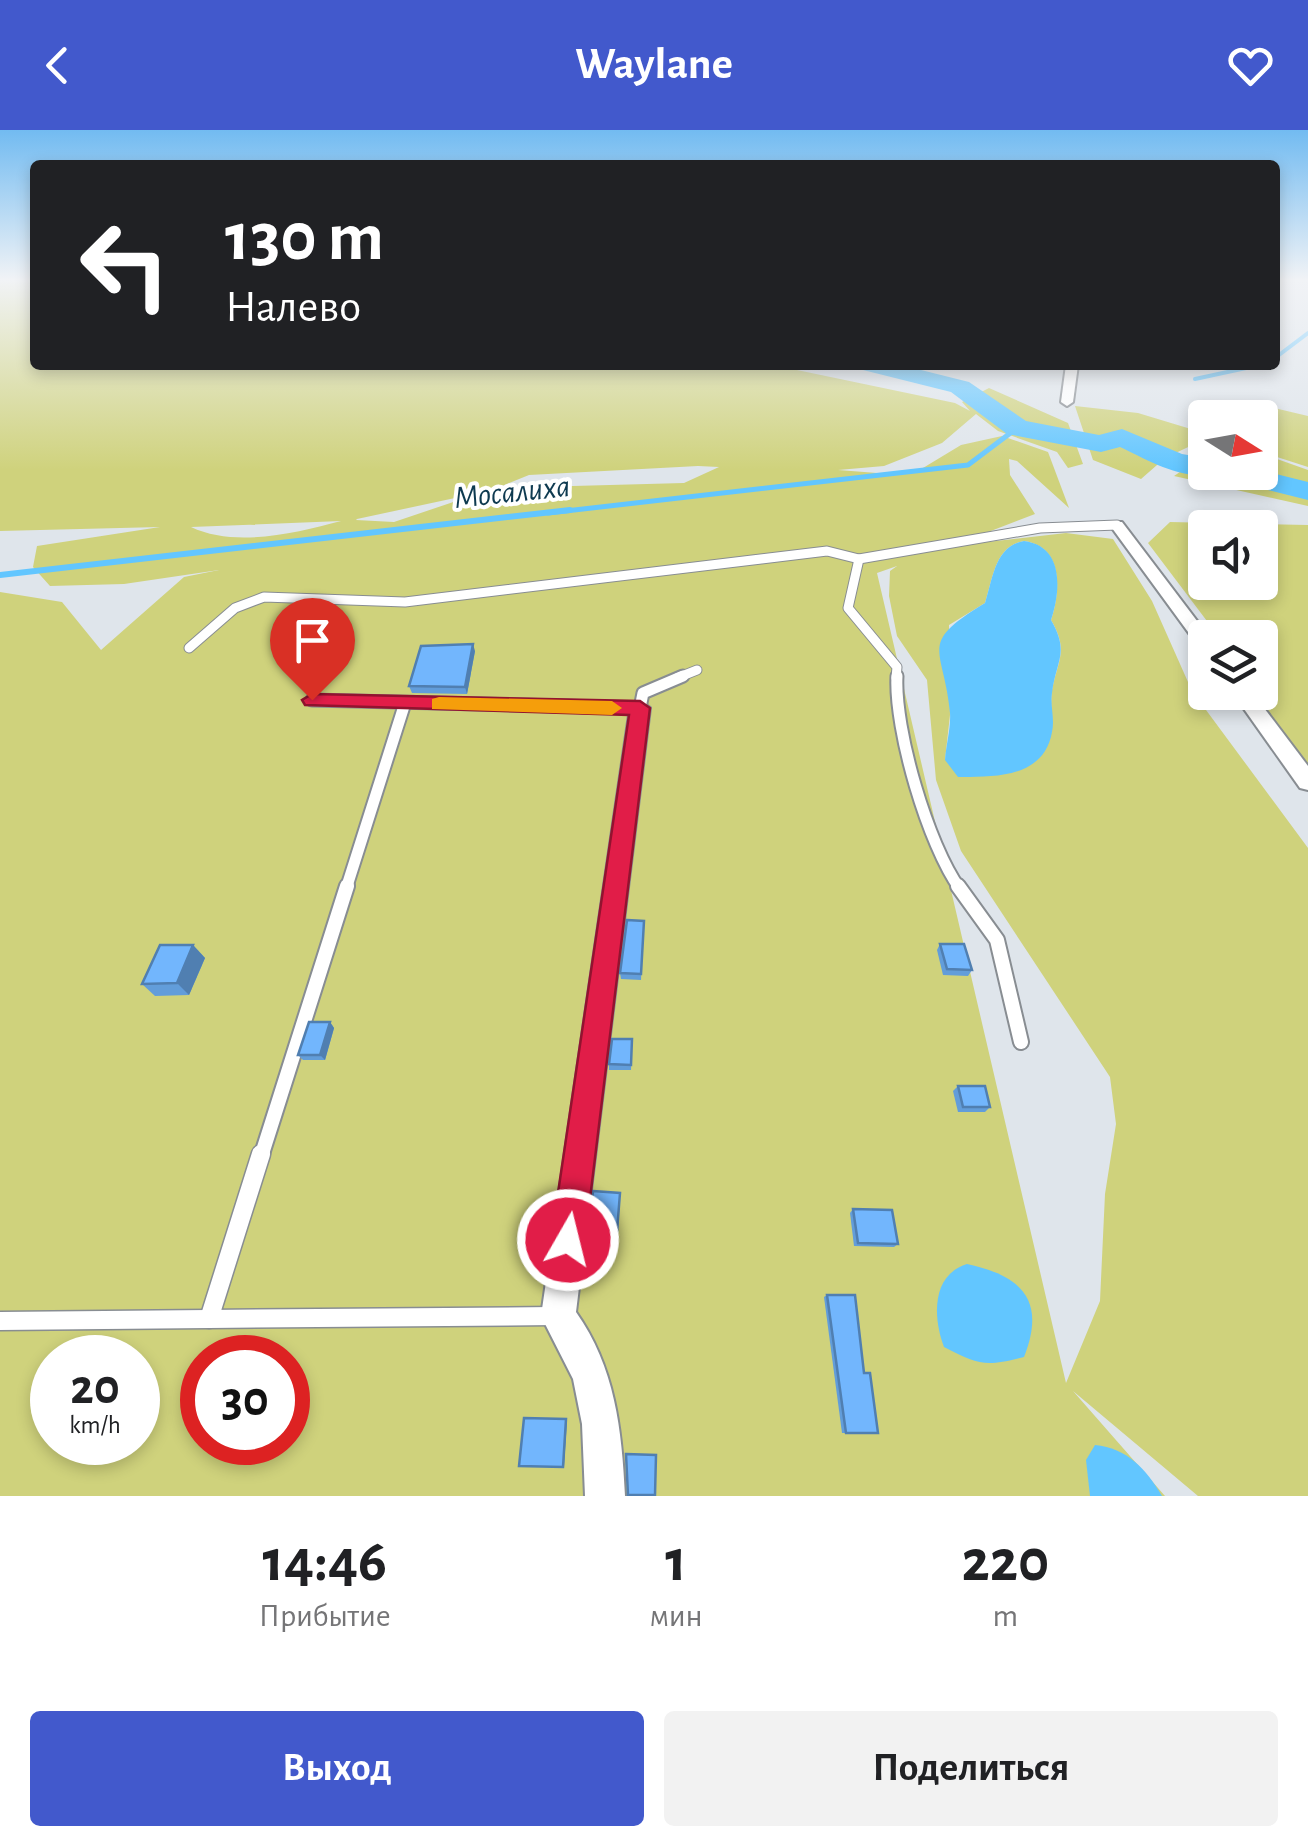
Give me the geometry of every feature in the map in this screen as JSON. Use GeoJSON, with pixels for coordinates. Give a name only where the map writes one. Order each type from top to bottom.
{"type":"FeatureCollection","features":[{"type":"Feature","properties":{"kind":"street"},"geometry":{"type":"LineString","coordinates":[[1067,402],[1071,370]]}},
{"type":"Feature","properties":{"kind":"street"},"geometry":{"type":"LineString","coordinates":[[1118,526],[1188,621]]}},
{"type":"Feature","properties":{"kind":"street"},"geometry":{"type":"LineString","coordinates":[[606,1496],[603,1428],[595,1384],[579,1343],[558,1316],[640,708]]}},
{"type":"Feature","properties":{"kind":"street"},"geometry":{"type":"LineString","coordinates":[[1255,710],[1308,782]]}},
{"type":"Feature","properties":{"kind":"lane"},"geometry":{"type":"LineString","coordinates":[[188,648],[234,608],[264,597],[405,602],[827,551],[858,559],[1040,528],[1118,526]]}},
{"type":"Feature","properties":{"kind":"lane"},"geometry":{"type":"LineString","coordinates":[[858,559],[848,608],[897,667],[895,704],[934,844],[955,882],[997,940],[1021,1042]]}},
{"type":"Feature","properties":{"kind":"lane"},"geometry":{"type":"LineString","coordinates":[[312,700],[640,708],[643,693],[696,670]]}},
{"type":"Feature","properties":{"kind":"lane"},"geometry":{"type":"LineString","coordinates":[[209,1318],[404,704]]}},
{"type":"Feature","properties":{"kind":"lane"},"geometry":{"type":"LineString","coordinates":[[0,1321],[558,1316]]}},
{"type":"Feature","properties":{"kind":"green space"},"geometry":{"type":"Polygon","coordinates":[[[0,343],[30,343],[30,370],[797,370],[955,403],[970,411],[962,402],[989,388],[1068,423],[1083,464],[1068,468],[1057,452],[998,431],[976,414],[942,443],[884,466],[838,470],[890,474],[918,471],[961,445],[1002,436],[1048,452],[1069,508],[1017,461],[1009,459],[1010,475],[1035,514],[952,546],[1066,533],[1113,539],[1152,601],[1188,682],[1188,710],[1206,710],[1308,848],[1308,1496],[1198,1496],[1073,1391],[1165,1496],[0,1496],[0,592],[62,602],[101,650],[184,577],[219,570],[124,584],[50,586],[33,567],[37,546],[160,527],[0,531],[0,343]],[[719,467],[529,475],[497,488],[684,483],[719,467]],[[483,492],[357,519],[356,520],[394,522],[483,492]],[[341,521],[191,527],[227,537],[246,537],[341,521]],[[1024,541],[1001,556],[985,603],[949,625],[950,715],[945,760],[1052,732],[1051,695],[1061,648],[1051,620],[1056,571],[1046,551],[1024,541]],[[897,566],[877,573],[1066,1383],[1100,1301],[1105,1194],[1116,1124],[1110,1077],[961,851],[936,780],[927,680],[897,636],[889,596],[890,571],[897,566]]]}},
{"type":"Feature","properties":{"kind":"green space"},"geometry":{"type":"Polygon","coordinates":[[[1075,406],[1138,413],[1188,428],[1188,447],[1165,458],[1141,479],[1093,460],[1075,406]]]}},
{"type":"Feature","properties":{"kind":"green space"},"geometry":{"type":"Polygon","coordinates":[[[1278,409],[1308,416],[1308,467],[1278,457],[1278,409]]]}},
{"type":"Feature","properties":{"kind":"green space"},"geometry":{"type":"Polygon","coordinates":[[[1278,459],[1308,470],[1308,506],[1237,490],[1278,490],[1278,459]]]}},
{"type":"Feature","properties":{"kind":"green space"},"geometry":{"type":"Polygon","coordinates":[[[1188,467],[1188,479],[1174,476],[1188,467]]]}},
{"type":"Feature","properties":{"kind":"green space"},"geometry":{"type":"Polygon","coordinates":[[[1170,522],[1188,522],[1188,596],[1148,543],[1170,522]]]}},
{"type":"Feature","properties":{"kind":"green space"},"geometry":{"type":"Polygon","coordinates":[[[1278,524],[1308,525],[1308,770],[1267,710],[1278,710],[1278,620],[1206,620],[1191,600],[1278,600],[1278,524]]]}},
{"type":"Feature","properties":{"kind":"water"},"geometry":{"type":"Polygon","coordinates":[[[1024,541],[1046,551],[1056,571],[1057,596],[1051,620],[1061,649],[1052,693],[1052,732],[1039,758],[1016,772],[958,777],[945,760],[950,713],[939,649],[950,628],[985,603],[1001,556],[1024,541]]]}},
{"type":"Feature","properties":{"kind":"water"},"geometry":{"type":"Polygon","coordinates":[[[967,1264],[1003,1276],[1025,1294],[1032,1321],[1024,1357],[982,1362],[944,1347],[937,1311],[941,1287],[955,1270],[967,1264]]]}},
{"type":"Feature","properties":{"kind":"water"},"geometry":{"type":"Polygon","coordinates":[[[1095,1445],[1126,1455],[1162,1496],[1090,1496],[1086,1460],[1095,1445]]]}},
{"type":"Feature","properties":{"kind":"building"},"geometry":{"type":"Polygon","coordinates":[[[473,644],[465,687],[409,686],[421,646],[473,644]]]}},
{"type":"Feature","properties":{"kind":"building"},"geometry":{"type":"Polygon","coordinates":[[[627,920],[644,921],[641,974],[620,973],[627,920]]]}},
{"type":"Feature","properties":{"kind":"building"},"geometry":{"type":"Polygon","coordinates":[[[940,944],[964,944],[972,970],[947,969],[940,944]]]}},
{"type":"Feature","properties":{"kind":"building"},"geometry":{"type":"Polygon","coordinates":[[[160,945],[193,945],[177,983],[142,984],[160,945]]]}},
{"type":"Feature","properties":{"kind":"building"},"geometry":{"type":"Polygon","coordinates":[[[309,1022],[330,1022],[320,1055],[298,1055],[309,1022]]]}},
{"type":"Feature","properties":{"kind":"building"},"geometry":{"type":"Polygon","coordinates":[[[612,1039],[632,1039],[631,1065],[609,1064],[612,1039]]]}},
{"type":"Feature","properties":{"kind":"building"},"geometry":{"type":"Polygon","coordinates":[[[958,1086],[985,1086],[990,1107],[963,1107],[958,1086]]]}},
{"type":"Feature","properties":{"kind":"building"},"geometry":{"type":"Polygon","coordinates":[[[593,1191],[620,1193],[617,1231],[588,1230],[593,1191]]]}},
{"type":"Feature","properties":{"kind":"building"},"geometry":{"type":"Polygon","coordinates":[[[853,1209],[892,1210],[898,1244],[858,1243],[853,1209]]]}},
{"type":"Feature","properties":{"kind":"building"},"geometry":{"type":"Polygon","coordinates":[[[827,1295],[855,1295],[864,1373],[870,1373],[878,1433],[846,1433],[827,1295]]]}},
{"type":"Feature","properties":{"kind":"building"},"geometry":{"type":"Polygon","coordinates":[[[524,1418],[566,1419],[563,1467],[519,1466],[524,1418]]]}},
{"type":"Feature","properties":{"kind":"building"},"geometry":{"type":"Polygon","coordinates":[[[626,1454],[656,1455],[655,1495],[628,1495],[626,1454]]]}},
{"type":"Feature","properties":{"kind":"waterway"},"geometry":{"type":"LineString","coordinates":[[1280,354],[1295,343]]}},
{"type":"Feature","properties":{"kind":"waterway"},"geometry":{"type":"LineString","coordinates":[[892,370],[960,387],[1017,428],[1101,444],[1122,437],[1188,464]]}},
{"type":"Feature","properties":{"kind":"waterway"},"geometry":{"type":"LineString","coordinates":[[1195,379],[1237,370]]}},
{"type":"Feature","properties":{"kind":"waterway","name":"Мосалиха"},"geometry":{"type":"LineString","coordinates":[[548,513],[968,465],[1017,428]]}},
{"type":"Feature","properties":{"kind":"waterway"},"geometry":{"type":"LineString","coordinates":[[1278,484],[1308,491]]}},
{"type":"Feature","properties":{"kind":"waterway","name":"Мосалиха"},"geometry":{"type":"LineString","coordinates":[[0,575],[570,510]]}},
{"type":"Feature","properties":{"kind":"slow traffic"},"geometry":{"type":"LineString","coordinates":[[439,704],[612,708]]}},
{"type":"Feature","properties":{"kind":"route"},"geometry":{"type":"LineString","coordinates":[[312,700],[640,708],[568,1240]]}}]}
